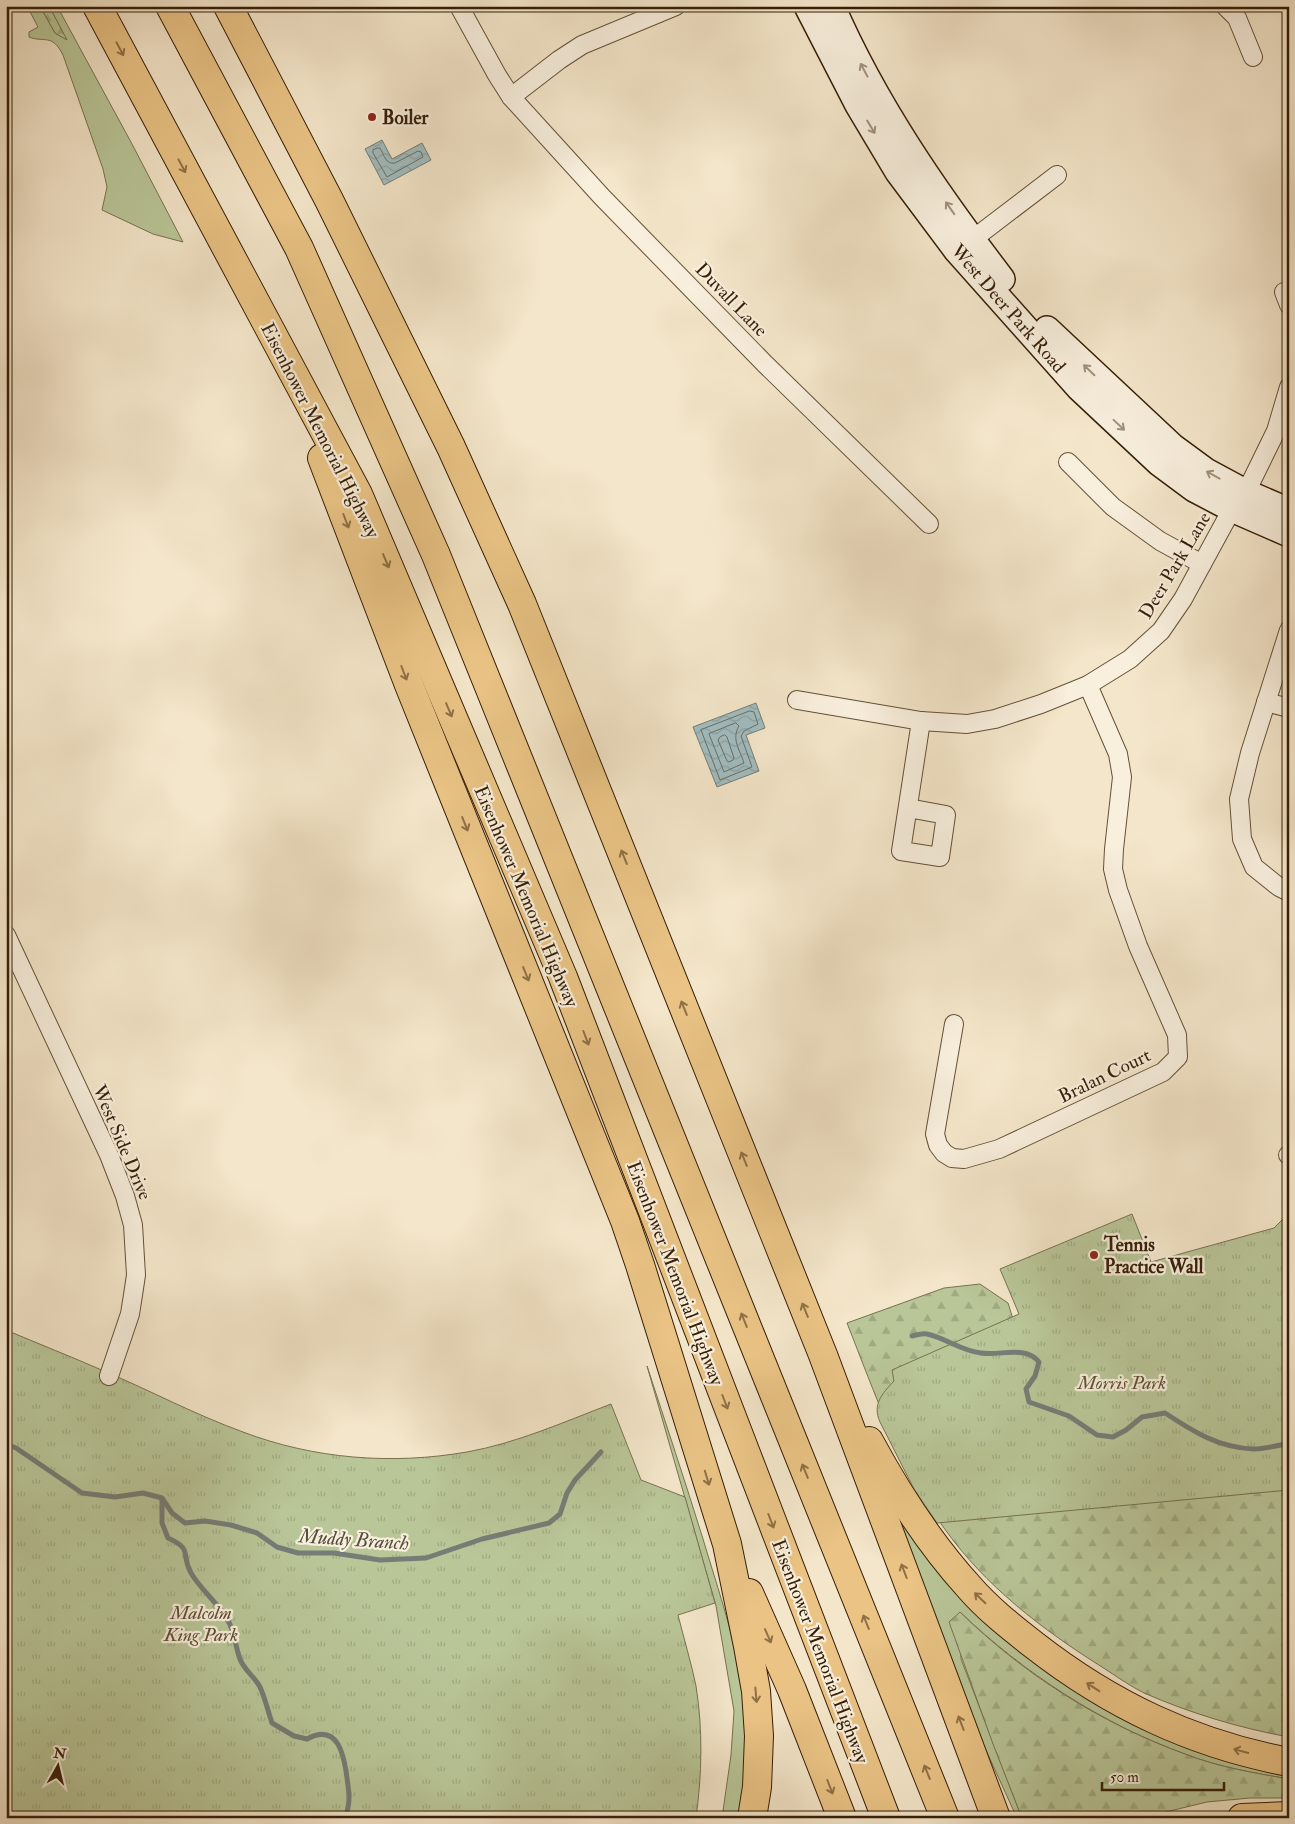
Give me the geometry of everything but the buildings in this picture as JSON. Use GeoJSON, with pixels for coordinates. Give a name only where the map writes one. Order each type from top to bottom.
{"type":"FeatureCollection","features":[{"type":"Feature","properties":{"kind":"highway","name":"Eisenhower Memorial Highway"},"geometry":{"type":"LineString","coordinates":[[97,6],[358,494],[563,977],[886,1818]]}},
{"type":"Feature","properties":{"kind":"highway"},"geometry":{"type":"LineString","coordinates":[[170,6],[299,248],[436,555],[944,1818]]}},
{"type":"Feature","properties":{"kind":"highway"},"geometry":{"type":"LineString","coordinates":[[228,6],[329,200],[451,447],[522,604],[823,1355],[996,1818]]}},
{"type":"Feature","properties":{"kind":"highway"},"geometry":{"type":"LineString","coordinates":[[278,345],[409,685],[625,1221],[727,1544],[756,1691],[759,1736],[757,1787],[752,1818]]}},
{"type":"Feature","properties":{"kind":"highway"},"geometry":{"type":"LineString","coordinates":[[823,1355],[883,1466],[918,1522],[969,1588],[1004,1621],[1060,1665],[1104,1694],[1140,1713],[1177,1730],[1220,1746],[1289,1762]]}},
{"type":"Feature","properties":{"kind":"highway"},"geometry":{"type":"LineString","coordinates":[[727,1544],[792,1690],[842,1818]]}},
{"type":"Feature","properties":{"kind":"highway"},"geometry":{"type":"LineString","coordinates":[[1242,1818],[1271,1815],[1289,1816]]}},
{"type":"Feature","properties":{"kind":"street","name":"Duvall Lane"},"geometry":{"type":"LineString","coordinates":[[459,6],[512,97],[602,197],[765,364],[929,524]]}},
{"type":"Feature","properties":{"kind":"street"},"geometry":{"type":"LineString","coordinates":[[512,97],[559,60],[582,45],[676,6]]}},
{"type":"Feature","properties":{"kind":"street","name":"West Deer Park Road"},"geometry":{"type":"LineString","coordinates":[[807,6],[858,105],[898,172],[1024,307],[1093,374],[1172,446],[1206,470],[1240,501],[1289,534]]}},
{"type":"Feature","properties":{"kind":"street","name":"West Deer Park Road"},"geometry":{"type":"LineString","coordinates":[[832,6],[876,94],[965,245]]}},
{"type":"Feature","properties":{"kind":"street"},"geometry":{"type":"LineString","coordinates":[[1225,6],[1238,18],[1253,57]]}},
{"type":"Feature","properties":{"kind":"street"},"geometry":{"type":"LineString","coordinates":[[965,245],[1057,175]]}},
{"type":"Feature","properties":{"kind":"street","name":"Deer Park Lane"},"geometry":{"type":"LineString","coordinates":[[797,700],[921,721],[967,724],[995,719],[1041,704],[1088,685],[1130,659],[1161,631],[1183,599],[1226,520],[1240,501],[1276,431],[1289,387]]}},
{"type":"Feature","properties":{"kind":"street"},"geometry":{"type":"LineString","coordinates":[[1068,462],[1113,506],[1160,541],[1202,564]]}},
{"type":"Feature","properties":{"kind":"street","name":"West Deer Park Road"},"geometry":{"type":"LineString","coordinates":[[1240,501],[1289,511]]}},
{"type":"Feature","properties":{"kind":"street"},"geometry":{"type":"LineString","coordinates":[[1289,630],[1250,753],[1239,799],[1242,840],[1254,867],[1279,887],[1289,892]]}},
{"type":"Feature","properties":{"kind":"street","name":"Bralan Court"},"geometry":{"type":"LineString","coordinates":[[954,1024],[935,1134],[938,1145],[944,1153],[952,1158],[964,1159],[999,1149],[1163,1072],[1178,1057],[1177,1035],[1138,946],[1118,890],[1113,869],[1122,776],[1118,754],[1088,685]]}},
{"type":"Feature","properties":{"kind":"street"},"geometry":{"type":"LineString","coordinates":[[1266,702],[1289,708]]}},
{"type":"Feature","properties":{"kind":"street"},"geometry":{"type":"LineString","coordinates":[[908,808],[921,721]]}},
{"type":"Feature","properties":{"kind":"street","name":"West Side Drive"},"geometry":{"type":"LineString","coordinates":[[6,935],[116,1171],[126,1196],[133,1225],[136,1275],[134,1295],[130,1314],[109,1376]]}},
{"type":"Feature","properties":{"kind":"green space"},"geometry":{"type":"Polygon","coordinates":[[[27,6],[40,6],[55,33],[66,39],[49,6],[57,6],[183,242],[153,234],[102,210],[107,187],[103,169],[63,55],[59,48],[51,41],[29,37],[29,32],[38,27],[27,6]]]}},
{"type":"Feature","properties":{"kind":"green space"},"geometry":{"type":"Polygon","coordinates":[[[40,6],[49,6],[67,40],[55,33],[40,6]]]}},
{"type":"Feature","properties":{"kind":"green space","name":"Morris Park"},"geometry":{"type":"Polygon","coordinates":[[[1289,1213],[1289,1490],[937,1523],[914,1489],[880,1422],[877,1410],[878,1405],[882,1395],[894,1381],[892,1370],[1019,1314],[1000,1269],[1132,1214],[1151,1262],[1274,1228],[1289,1213]]]}},
{"type":"Feature","properties":{"kind":"green space"},"geometry":{"type":"Polygon","coordinates":[[[980,1284],[1008,1303],[1018,1335],[1289,1397],[1289,1737],[1252,1729],[1197,1713],[1144,1693],[1128,1684],[1058,1638],[1016,1605],[978,1569],[944,1528],[928,1504],[901,1455],[878,1403],[847,1323],[944,1288],[980,1284]]]}},
{"type":"Feature","properties":{"kind":"green space","name":"Malcolm King Park"},"geometry":{"type":"Polygon","coordinates":[[[6,1330],[243,1432],[270,1441],[325,1454],[382,1459],[439,1456],[467,1452],[522,1438],[611,1404],[641,1480],[685,1497],[715,1603],[678,1615],[696,1686],[700,1719],[700,1785],[696,1818],[6,1818],[6,1330]]]}},
{"type":"Feature","properties":{"kind":"green space"},"geometry":{"type":"Polygon","coordinates":[[[647,1366],[703,1539],[725,1611],[737,1660],[745,1710],[746,1735],[746,1756],[739,1818],[722,1818],[731,1755],[734,1711],[716,1606],[647,1366]]]}},
{"type":"Feature","properties":{"kind":"green space"},"geometry":{"type":"Polygon","coordinates":[[[898,1513],[999,1633],[1049,1674],[1110,1712],[1178,1744],[1220,1759],[1289,1775],[1289,1779],[1210,1763],[1154,1742],[1124,1728],[1065,1695],[1037,1676],[1010,1656],[960,1612],[961,1659],[1022,1818],[1017,1818],[979,1735],[895,1515],[898,1513]]]}},
{"type":"Feature","properties":{"kind":"green space"},"geometry":{"type":"Polygon","coordinates":[[[960,1612],[1010,1656],[1065,1695],[1094,1712],[1154,1742],[1198,1759],[1236,1769],[1289,1779],[1289,1798],[1250,1798],[1207,1802],[1141,1818],[1022,1818],[949,1622],[960,1612]]]}},
{"type":"Feature","properties":{"kind":"water"},"geometry":{"type":"Polygon","coordinates":[[[382,140],[392,159],[422,143],[431,160],[384,185],[365,149],[382,140]]]}},
{"type":"Feature","properties":{"kind":"water"},"geometry":{"type":"Polygon","coordinates":[[[756,703],[765,728],[746,735],[759,771],[717,787],[693,727],[756,703]]]}},
{"type":"Feature","properties":{"kind":"waterway","name":"Muddy Branch"},"geometry":{"type":"LineString","coordinates":[[912,1336],[927,1334],[974,1352],[989,1354],[1020,1352],[1033,1357],[1039,1362],[1035,1376],[1026,1389],[1029,1402],[1069,1416],[1097,1435],[1113,1437],[1126,1430],[1142,1417],[1165,1413],[1207,1438],[1229,1446],[1254,1449],[1289,1444]]}},
{"type":"Feature","properties":{"kind":"waterway","name":"Muddy Branch"},"geometry":{"type":"LineString","coordinates":[[6,1444],[16,1448],[82,1493],[115,1497],[143,1493],[162,1498],[172,1513],[185,1523],[205,1521],[231,1525],[257,1533],[277,1547],[298,1553],[334,1553],[380,1560],[426,1558],[482,1539],[549,1523],[560,1514],[567,1493],[575,1480],[601,1452]]}},
{"type":"Feature","properties":{"kind":"waterway"},"geometry":{"type":"LineString","coordinates":[[162,1499],[162,1523],[168,1538],[184,1549],[191,1573],[219,1607],[230,1624],[240,1659],[260,1687],[272,1723],[294,1736],[307,1739],[317,1735],[326,1735],[338,1744],[346,1769],[349,1801],[346,1818]]}},
{"type":"Feature","properties":{"kind":"place","name":"Boiler"},"geometry":{"type":"Point","coordinates":[372,117]}},
{"type":"Feature","properties":{"kind":"place","name":"Tennis Practice Wall"},"geometry":{"type":"Point","coordinates":[1094,1255]}}]}
